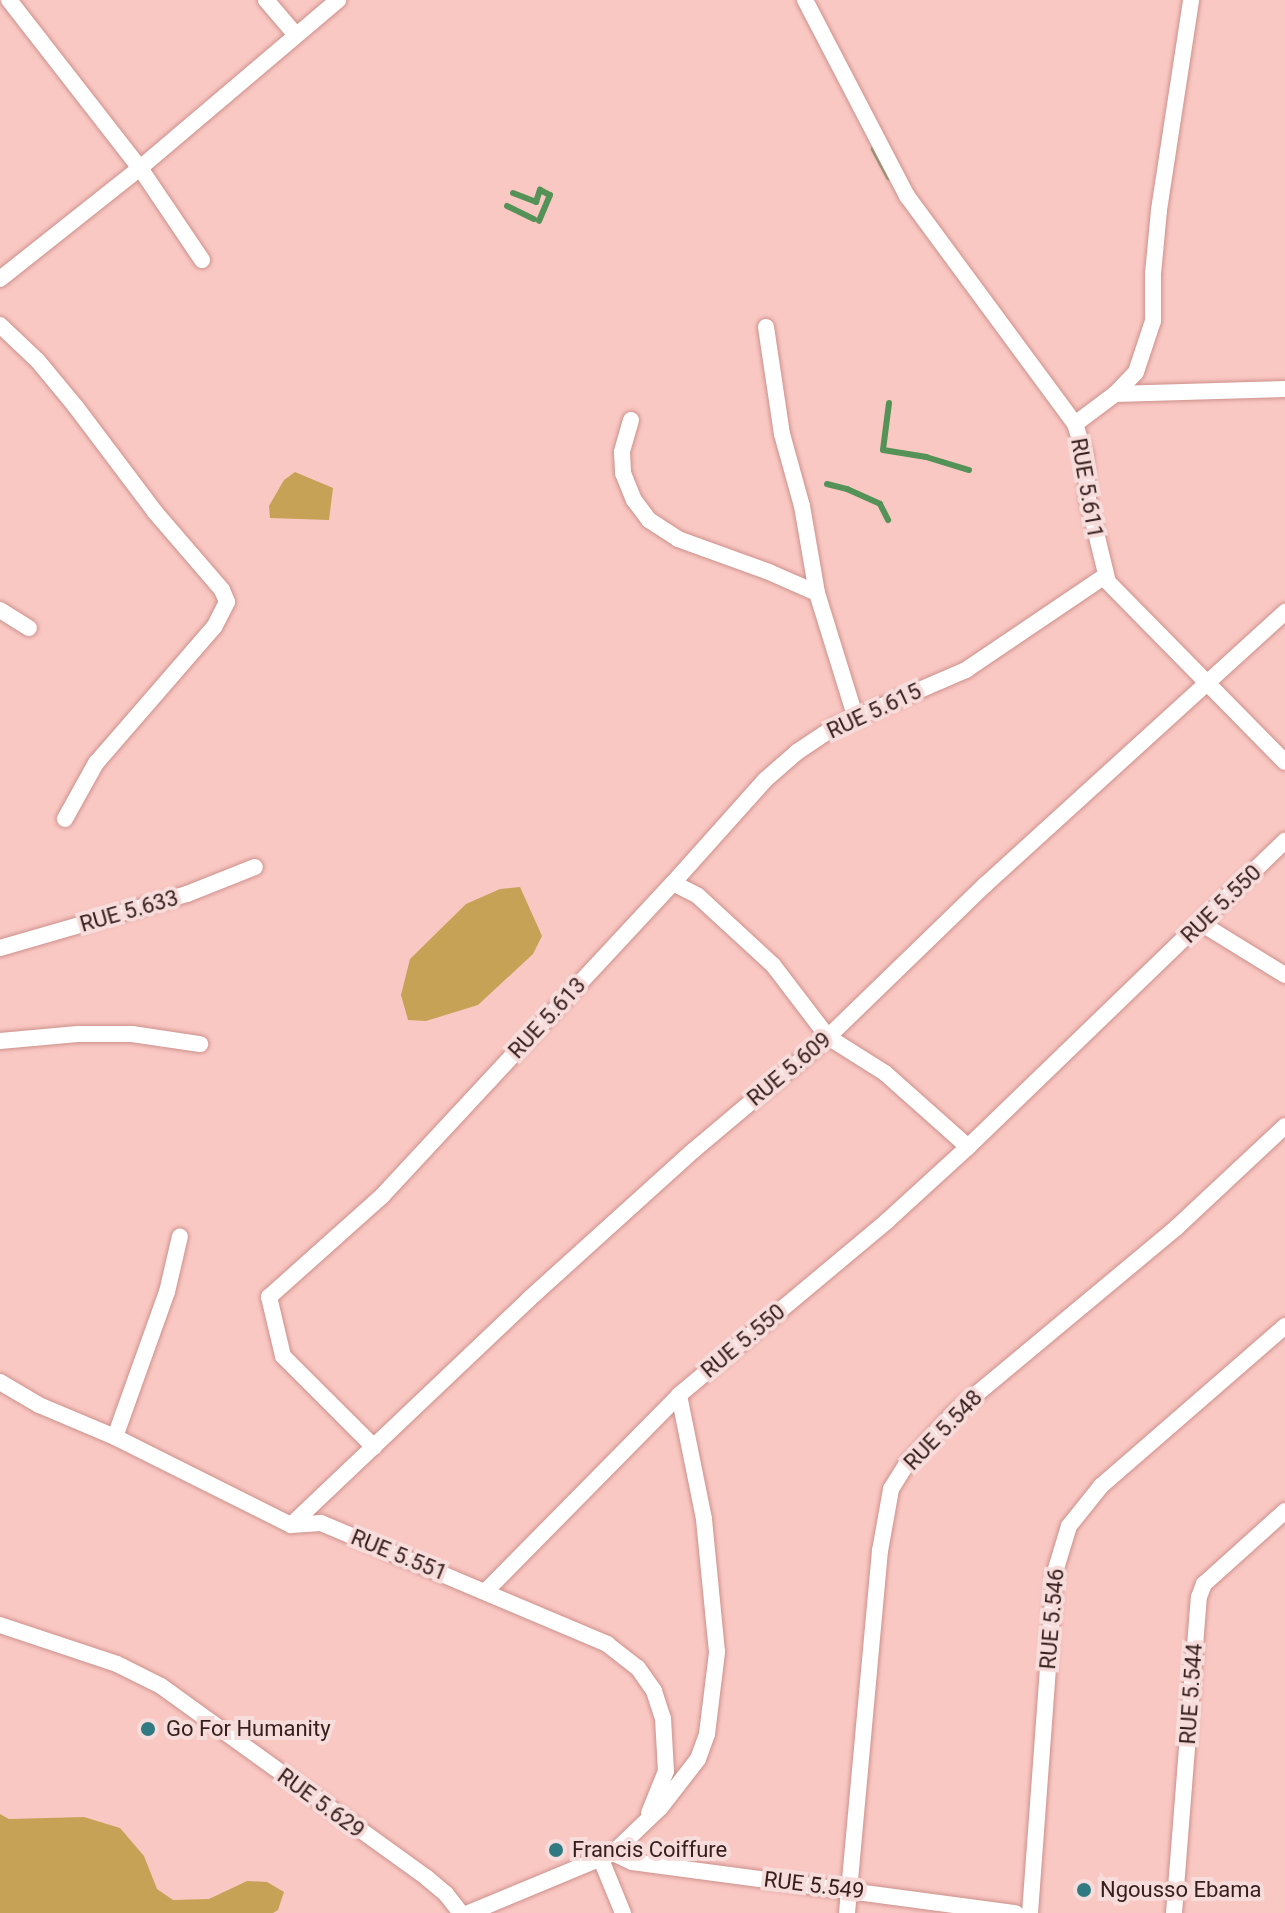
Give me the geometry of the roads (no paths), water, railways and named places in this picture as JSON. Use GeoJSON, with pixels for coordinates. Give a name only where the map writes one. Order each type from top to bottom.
{"type":"FeatureCollection","features":[{"type":"Feature","properties":{"kind":"street"},"geometry":{"type":"LineString","coordinates":[[9,0],[140,168],[202,260]]}},
{"type":"Feature","properties":{"kind":"street"},"geometry":{"type":"LineString","coordinates":[[266,0],[296,35]]}},
{"type":"Feature","properties":{"kind":"street"},"geometry":{"type":"LineString","coordinates":[[0,279],[140,168],[338,0]]}},
{"type":"Feature","properties":{"kind":"street"},"geometry":{"type":"LineString","coordinates":[[805,0],[907,196],[1075,424]]}},
{"type":"Feature","properties":{"kind":"street","name":"RUE 5.611"},"geometry":{"type":"LineString","coordinates":[[1191,0],[1159,210],[1153,274],[1153,321],[1136,372],[1115,394],[1075,424],[1085,455],[1088,500],[1105,576],[1122,601],[1285,762]]}},
{"type":"Feature","properties":{"kind":"street"},"geometry":{"type":"LineString","coordinates":[[0,325],[38,361],[76,407],[155,512],[222,590],[227,602],[214,627],[96,763],[65,819]]}},
{"type":"Feature","properties":{"kind":"street"},"geometry":{"type":"LineString","coordinates":[[766,327],[782,434],[802,506],[817,593],[856,719]]}},
{"type":"Feature","properties":{"kind":"street"},"geometry":{"type":"LineString","coordinates":[[1115,394],[1285,389]]}},
{"type":"Feature","properties":{"kind":"street"},"geometry":{"type":"LineString","coordinates":[[631,420],[622,452],[623,473],[634,500],[649,520],[678,539],[817,593]]}},
{"type":"Feature","properties":{"kind":"street","name":"RUE 5.615"},"geometry":{"type":"LineString","coordinates":[[673,883],[765,780],[797,752],[836,726],[966,670],[1105,576]]}},
{"type":"Feature","properties":{"kind":"street"},"geometry":{"type":"LineString","coordinates":[[0,610],[29,628]]}},
{"type":"Feature","properties":{"kind":"street","name":"RUE 5.609"},"geometry":{"type":"LineString","coordinates":[[291,1525],[529,1299],[694,1150],[828,1037],[985,885],[1285,612]]}},
{"type":"Feature","properties":{"kind":"street","name":"RUE 5.550"},"geometry":{"type":"LineString","coordinates":[[486,1591],[679,1395],[887,1221],[968,1147],[1285,841]]}},
{"type":"Feature","properties":{"kind":"street","name":"RUE 5.633"},"geometry":{"type":"LineString","coordinates":[[0,948],[187,894],[255,867]]}},
{"type":"Feature","properties":{"kind":"street"},"geometry":{"type":"LineString","coordinates":[[673,883],[698,896],[773,965],[828,1037],[885,1073],[968,1147]]}},
{"type":"Feature","properties":{"kind":"street","name":"RUE 5.613"},"geometry":{"type":"LineString","coordinates":[[374,1447],[283,1356],[269,1297],[382,1196],[673,883]]}},
{"type":"Feature","properties":{"kind":"street"},"geometry":{"type":"LineString","coordinates":[[1202,924],[1285,975]]}},
{"type":"Feature","properties":{"kind":"street"},"geometry":{"type":"LineString","coordinates":[[0,1041],[78,1034],[132,1034],[200,1044]]}},
{"type":"Feature","properties":{"kind":"street","name":"RUE 5.548"},"geometry":{"type":"LineString","coordinates":[[847,1913],[880,1551],[891,1489],[906,1465],[955,1412],[1176,1228],[1285,1126]]}},
{"type":"Feature","properties":{"kind":"street"},"geometry":{"type":"LineString","coordinates":[[115,1437],[167,1292],[180,1236]]}},
{"type":"Feature","properties":{"kind":"street","name":"RUE 5.546"},"geometry":{"type":"LineString","coordinates":[[1030,1913],[1055,1572],[1069,1526],[1101,1486],[1285,1326]]}},
{"type":"Feature","properties":{"kind":"street","name":"RUE 5.551"},"geometry":{"type":"LineString","coordinates":[[0,1382],[39,1405],[115,1437],[291,1525],[321,1523],[592,1635],[638,1668],[654,1691],[663,1718],[666,1771],[640,1829]]}},
{"type":"Feature","properties":{"kind":"street"},"geometry":{"type":"LineString","coordinates":[[469,1913],[606,1855],[640,1829],[680,1785],[698,1759],[707,1734],[717,1652],[706,1532],[679,1395]]}},
{"type":"Feature","properties":{"kind":"street","name":"RUE 5.544"},"geometry":{"type":"LineString","coordinates":[[1174,1913],[1199,1597],[1204,1584],[1285,1511]]}},
{"type":"Feature","properties":{"kind":"street","name":"RUE 5.629"},"geometry":{"type":"LineString","coordinates":[[0,1625],[117,1664],[161,1686],[427,1878],[446,1894],[461,1913]]}},
{"type":"Feature","properties":{"kind":"street"},"geometry":{"type":"LineString","coordinates":[[606,1855],[623,1913]]}},
{"type":"Feature","properties":{"kind":"street","name":"RUE 5.549"},"geometry":{"type":"LineString","coordinates":[[606,1855],[632,1862],[1016,1913]]}},
{"type":"Feature","properties":{"kind":"waterway"},"geometry":{"type":"LineString","coordinates":[[874,149],[889,177]]}},
{"type":"Feature","properties":{"kind":"waterway"},"geometry":{"type":"LineString","coordinates":[[513,193],[536,202],[540,190],[550,195],[539,221]]}},
{"type":"Feature","properties":{"kind":"waterway"},"geometry":{"type":"LineString","coordinates":[[507,206],[534,219]]}},
{"type":"Feature","properties":{"kind":"waterway"},"geometry":{"type":"LineString","coordinates":[[889,403],[883,450],[926,457],[969,470]]}},
{"type":"Feature","properties":{"kind":"waterway"},"geometry":{"type":"LineString","coordinates":[[827,484],[880,504],[888,520]]}},
{"type":"Feature","properties":{"kind":"place","name":"Go For Humanity"},"geometry":{"type":"Point","coordinates":[148,1729]}},
{"type":"Feature","properties":{"kind":"place","name":"Francis Coiffure"},"geometry":{"type":"Point","coordinates":[556,1850]}},
{"type":"Feature","properties":{"kind":"place","name":"Ngousso Ebama"},"geometry":{"type":"Point","coordinates":[1084,1890]}}]}
